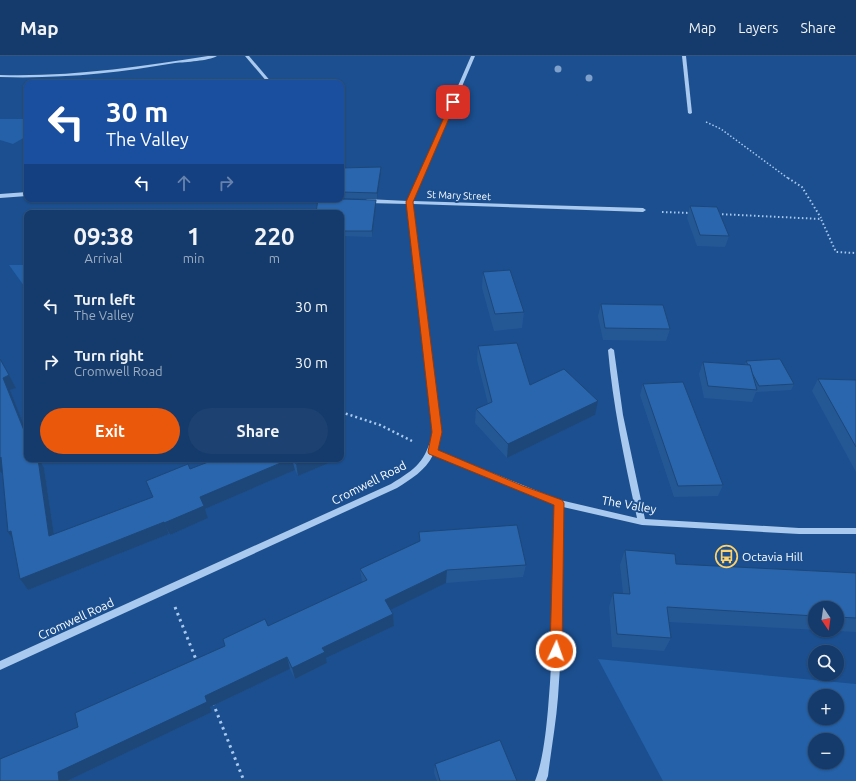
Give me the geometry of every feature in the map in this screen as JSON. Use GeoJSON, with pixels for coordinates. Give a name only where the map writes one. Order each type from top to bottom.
{"type":"FeatureCollection","features":[{"type":"Feature","properties":{"kind":"street"},"geometry":{"type":"LineString","coordinates":[[0,76],[63,76],[89,74],[215,56]]}},
{"type":"Feature","properties":{"kind":"street"},"geometry":{"type":"LineString","coordinates":[[247,56],[267,80]]}},
{"type":"Feature","properties":{"kind":"street"},"geometry":{"type":"LineString","coordinates":[[410,202],[473,56]]}},
{"type":"Feature","properties":{"kind":"street"},"geometry":{"type":"LineString","coordinates":[[684,56],[690,113]]}},
{"type":"Feature","properties":{"kind":"street"},"geometry":{"type":"LineString","coordinates":[[0,196],[24,194]]}},
{"type":"Feature","properties":{"kind":"street","name":"St Mary Street"},"geometry":{"type":"LineString","coordinates":[[362,201],[643,210]]}},
{"type":"Feature","properties":{"kind":"street","name":"Cromwell Road"},"geometry":{"type":"LineString","coordinates":[[0,666],[394,486],[419,470],[432,452],[437,432],[410,202]]}},
{"type":"Feature","properties":{"kind":"street"},"geometry":{"type":"LineString","coordinates":[[611,350],[613,382],[630,470],[642,522]]}},
{"type":"Feature","properties":{"kind":"street","name":"The Valley"},"geometry":{"type":"LineString","coordinates":[[432,452],[559,503],[642,522],[799,531],[856,531]]}},
{"type":"Feature","properties":{"kind":"street"},"geometry":{"type":"LineString","coordinates":[[540,781],[543,776],[551,727],[554,695],[559,503]]}},
{"type":"Feature","properties":{"kind":"path"},"geometry":{"type":"LineString","coordinates":[[690,113],[721,130],[802,187],[821,219],[836,252],[856,253]]}},
{"type":"Feature","properties":{"kind":"path"},"geometry":{"type":"LineString","coordinates":[[643,210],[694,213]]}},
{"type":"Feature","properties":{"kind":"path"},"geometry":{"type":"LineString","coordinates":[[718,214],[821,219]]}},
{"type":"Feature","properties":{"kind":"path"},"geometry":{"type":"LineString","coordinates":[[344,413],[380,425],[432,452]]}},
{"type":"Feature","properties":{"kind":"path"},"geometry":{"type":"LineString","coordinates":[[168,589],[197,663]]}},
{"type":"Feature","properties":{"kind":"path"},"geometry":{"type":"LineString","coordinates":[[212,700],[244,781]]}},
{"type":"Feature","properties":{"kind":"shaded area"},"geometry":{"type":"Polygon","coordinates":[[[0,119],[24,119],[24,138],[13,144],[0,140],[0,119]]]}},
{"type":"Feature","properties":{"kind":"shaded area"},"geometry":{"type":"Polygon","coordinates":[[[9,265],[24,265],[24,286],[9,265]]]}},
{"type":"Feature","properties":{"kind":"shaded area"},"geometry":{"type":"Polygon","coordinates":[[[598,659],[808,679],[808,681],[856,684],[856,781],[663,781],[598,659]]]}},
{"type":"Feature","properties":{"kind":"building"},"geometry":{"type":"Polygon","coordinates":[[[381,167],[377,193],[344,192],[344,168],[381,167]]]}},
{"type":"Feature","properties":{"kind":"building"},"geometry":{"type":"Polygon","coordinates":[[[344,199],[376,200],[372,231],[344,231],[344,210],[316,210],[318,202],[344,202],[344,199]]]}},
{"type":"Feature","properties":{"kind":"building"},"geometry":{"type":"Polygon","coordinates":[[[690,206],[717,207],[729,236],[700,235],[690,206]]]}},
{"type":"Feature","properties":{"kind":"building"},"geometry":{"type":"Polygon","coordinates":[[[510,270],[524,312],[495,314],[483,272],[510,270]]]}},
{"type":"Feature","properties":{"kind":"building"},"geometry":{"type":"Polygon","coordinates":[[[601,304],[663,305],[670,329],[605,328],[601,304]]]}},
{"type":"Feature","properties":{"kind":"building"},"geometry":{"type":"Polygon","coordinates":[[[517,343],[530,385],[564,369],[598,401],[508,444],[476,409],[492,402],[478,346],[517,343]]]}},
{"type":"Feature","properties":{"kind":"building"},"geometry":{"type":"Polygon","coordinates":[[[0,359],[9,375],[3,378],[24,430],[24,462],[38,462],[49,536],[153,497],[146,481],[188,464],[190,469],[208,462],[283,462],[200,497],[204,506],[20,579],[11,531],[8,532],[1,457],[0,458],[0,359]]]}},
{"type":"Feature","properties":{"kind":"building"},"geometry":{"type":"Polygon","coordinates":[[[780,359],[794,384],[759,386],[752,373],[750,365],[748,365],[746,361],[780,359]]]}},
{"type":"Feature","properties":{"kind":"building"},"geometry":{"type":"Polygon","coordinates":[[[703,362],[750,365],[757,390],[708,386],[703,362]]]}},
{"type":"Feature","properties":{"kind":"building"},"geometry":{"type":"Polygon","coordinates":[[[818,379],[856,380],[856,447],[818,379]]]}},
{"type":"Feature","properties":{"kind":"building"},"geometry":{"type":"Polygon","coordinates":[[[683,382],[723,485],[678,486],[643,384],[683,382]]]}},
{"type":"Feature","properties":{"kind":"building"},"geometry":{"type":"Polygon","coordinates":[[[517,525],[526,565],[447,570],[385,600],[393,614],[322,648],[325,652],[292,668],[287,657],[205,696],[207,702],[58,772],[59,781],[0,781],[0,759],[78,727],[75,713],[225,646],[223,639],[265,619],[268,626],[367,580],[360,569],[420,541],[419,532],[517,525]]]}},
{"type":"Feature","properties":{"kind":"building"},"geometry":{"type":"Polygon","coordinates":[[[625,550],[675,554],[676,564],[856,573],[856,618],[844,617],[844,601],[808,601],[808,616],[667,607],[671,638],[617,634],[613,593],[630,594],[625,550]]]}},
{"type":"Feature","properties":{"kind":"building"},"geometry":{"type":"Polygon","coordinates":[[[500,740],[517,781],[440,781],[435,764],[500,740]]]}},
{"type":"Feature","properties":{"kind":"place","name":"Octavia Hill"},"geometry":{"type":"Point","coordinates":[727,557]}},
{"type":"Feature","properties":{"kind":"route"},"geometry":{"type":"LineString","coordinates":[[453,102],[410,202],[437,432],[432,452],[559,503],[556,651]]}}]}
